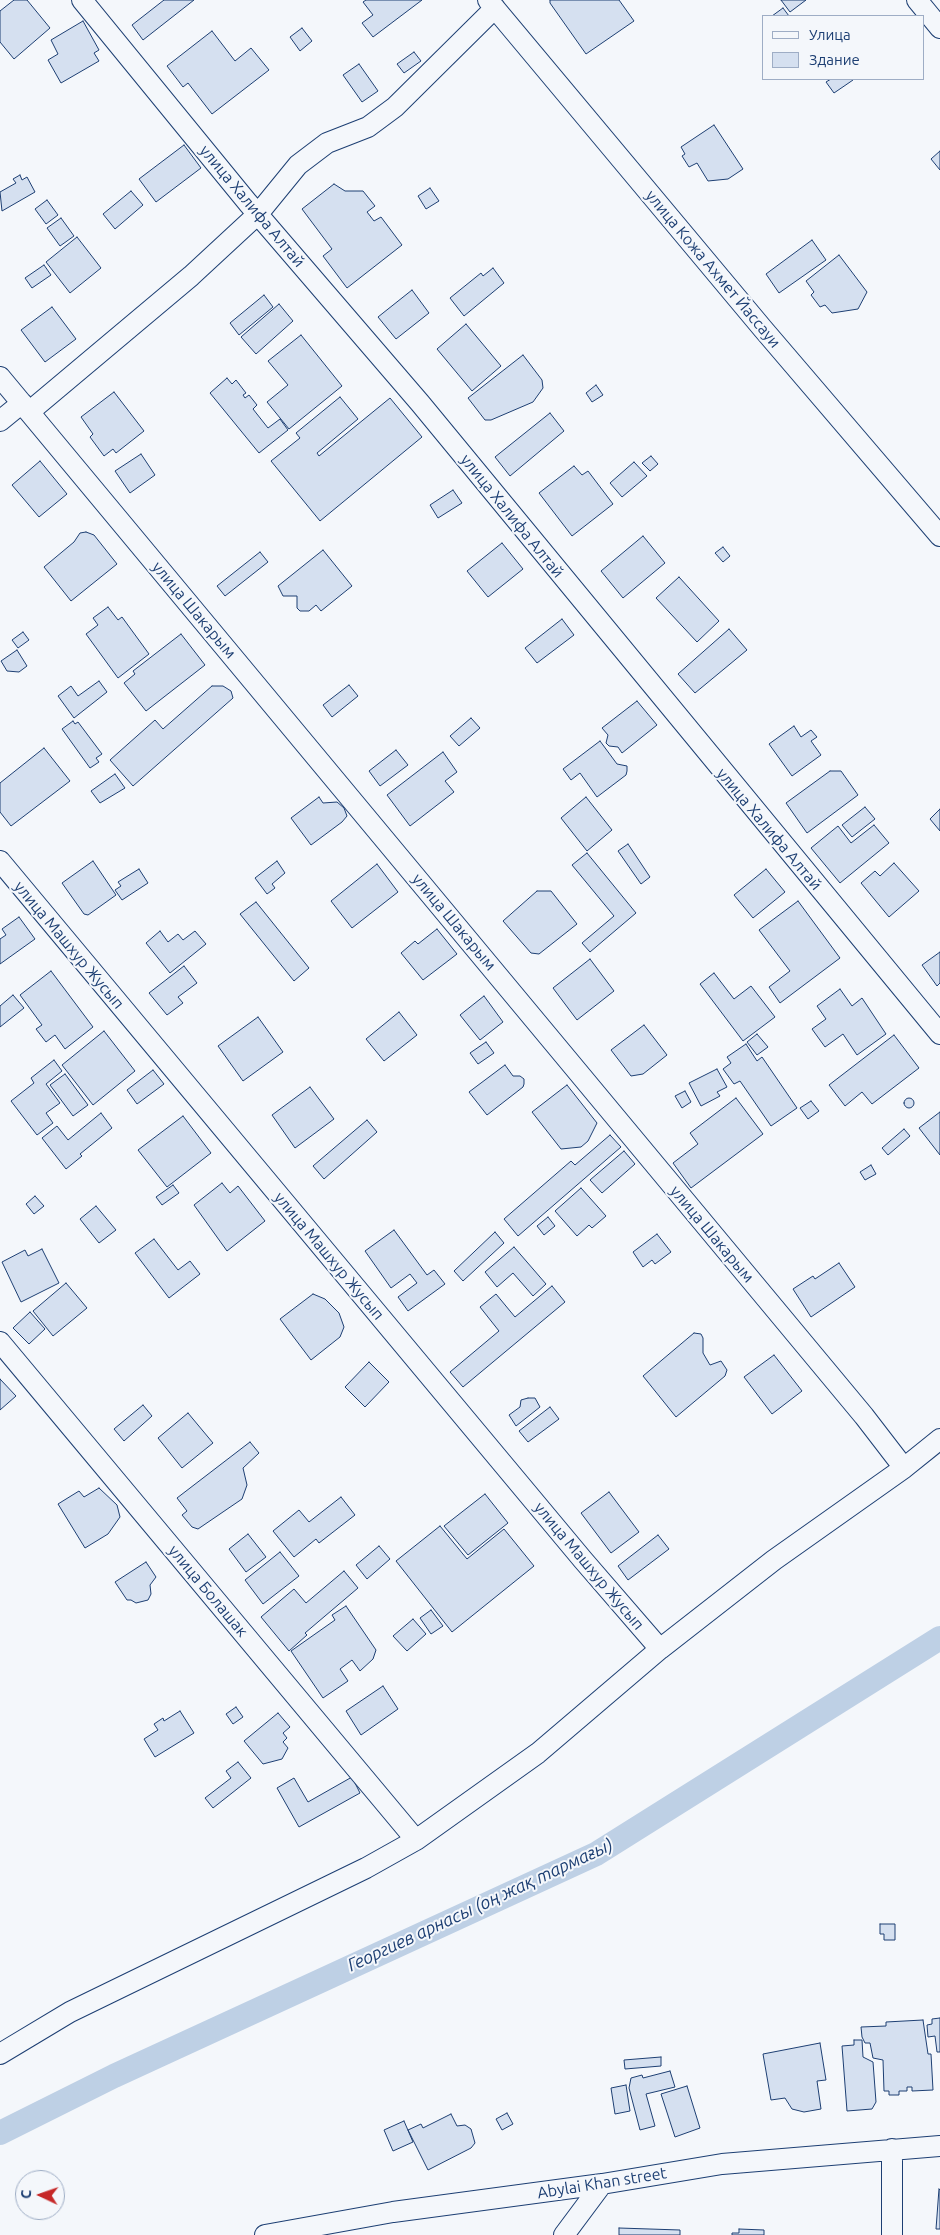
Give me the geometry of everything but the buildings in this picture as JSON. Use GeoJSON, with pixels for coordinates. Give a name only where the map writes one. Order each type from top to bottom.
{"type":"FeatureCollection","features":[{"type":"Feature","properties":{"kind":"street","name":"улица Халифа Алтай"},"geometry":{"type":"LineString","coordinates":[[82,0],[258,214],[420,403],[940,1034]]}},
{"type":"Feature","properties":{"kind":"street"},"geometry":{"type":"LineString","coordinates":[[917,0],[940,28]]}},
{"type":"Feature","properties":{"kind":"street"},"geometry":{"type":"LineString","coordinates":[[0,421],[25,407],[191,276],[258,214],[298,165],[327,143],[368,126],[395,108],[492,4]]}},
{"type":"Feature","properties":{"kind":"street","name":"улица Кожа Ахмет Йассауи"},"geometry":{"type":"LineString","coordinates":[[492,4],[744,307],[940,536]]}},
{"type":"Feature","properties":{"kind":"street","name":"улица Шакарым"},"geometry":{"type":"LineString","coordinates":[[0,377],[857,1408],[904,1468]]}},
{"type":"Feature","properties":{"kind":"street","name":"улица Машхур Жусып"},"geometry":{"type":"LineString","coordinates":[[0,861],[583,1560],[660,1649]]}},
{"type":"Feature","properties":{"kind":"street","name":"улица Болашак"},"geometry":{"type":"LineString","coordinates":[[0,1342],[416,1840]]}},
{"type":"Feature","properties":{"kind":"street"},"geometry":{"type":"LineString","coordinates":[[0,2054],[70,2012],[366,1868],[416,1840],[538,1753],[660,1649],[774,1560],[904,1468],[940,1439]]}},
{"type":"Feature","properties":{"kind":"street","name":"Abylai Khan street"},"geometry":{"type":"LineString","coordinates":[[265,2235],[392,2212],[602,2184],[722,2164],[940,2146]]}},
{"type":"Feature","properties":{"kind":"street"},"geometry":{"type":"LineString","coordinates":[[892,2149],[892,2235]]}},
{"type":"Feature","properties":{"kind":"street"},"geometry":{"type":"LineString","coordinates":[[564,2235],[602,2184]]}},
{"type":"Feature","properties":{"kind":"waterway","name":"Георгиев арнасы (оң жақ тармағы)"},"geometry":{"type":"LineString","coordinates":[[0,2133],[114,2076],[596,1854],[940,1638]]}}]}
